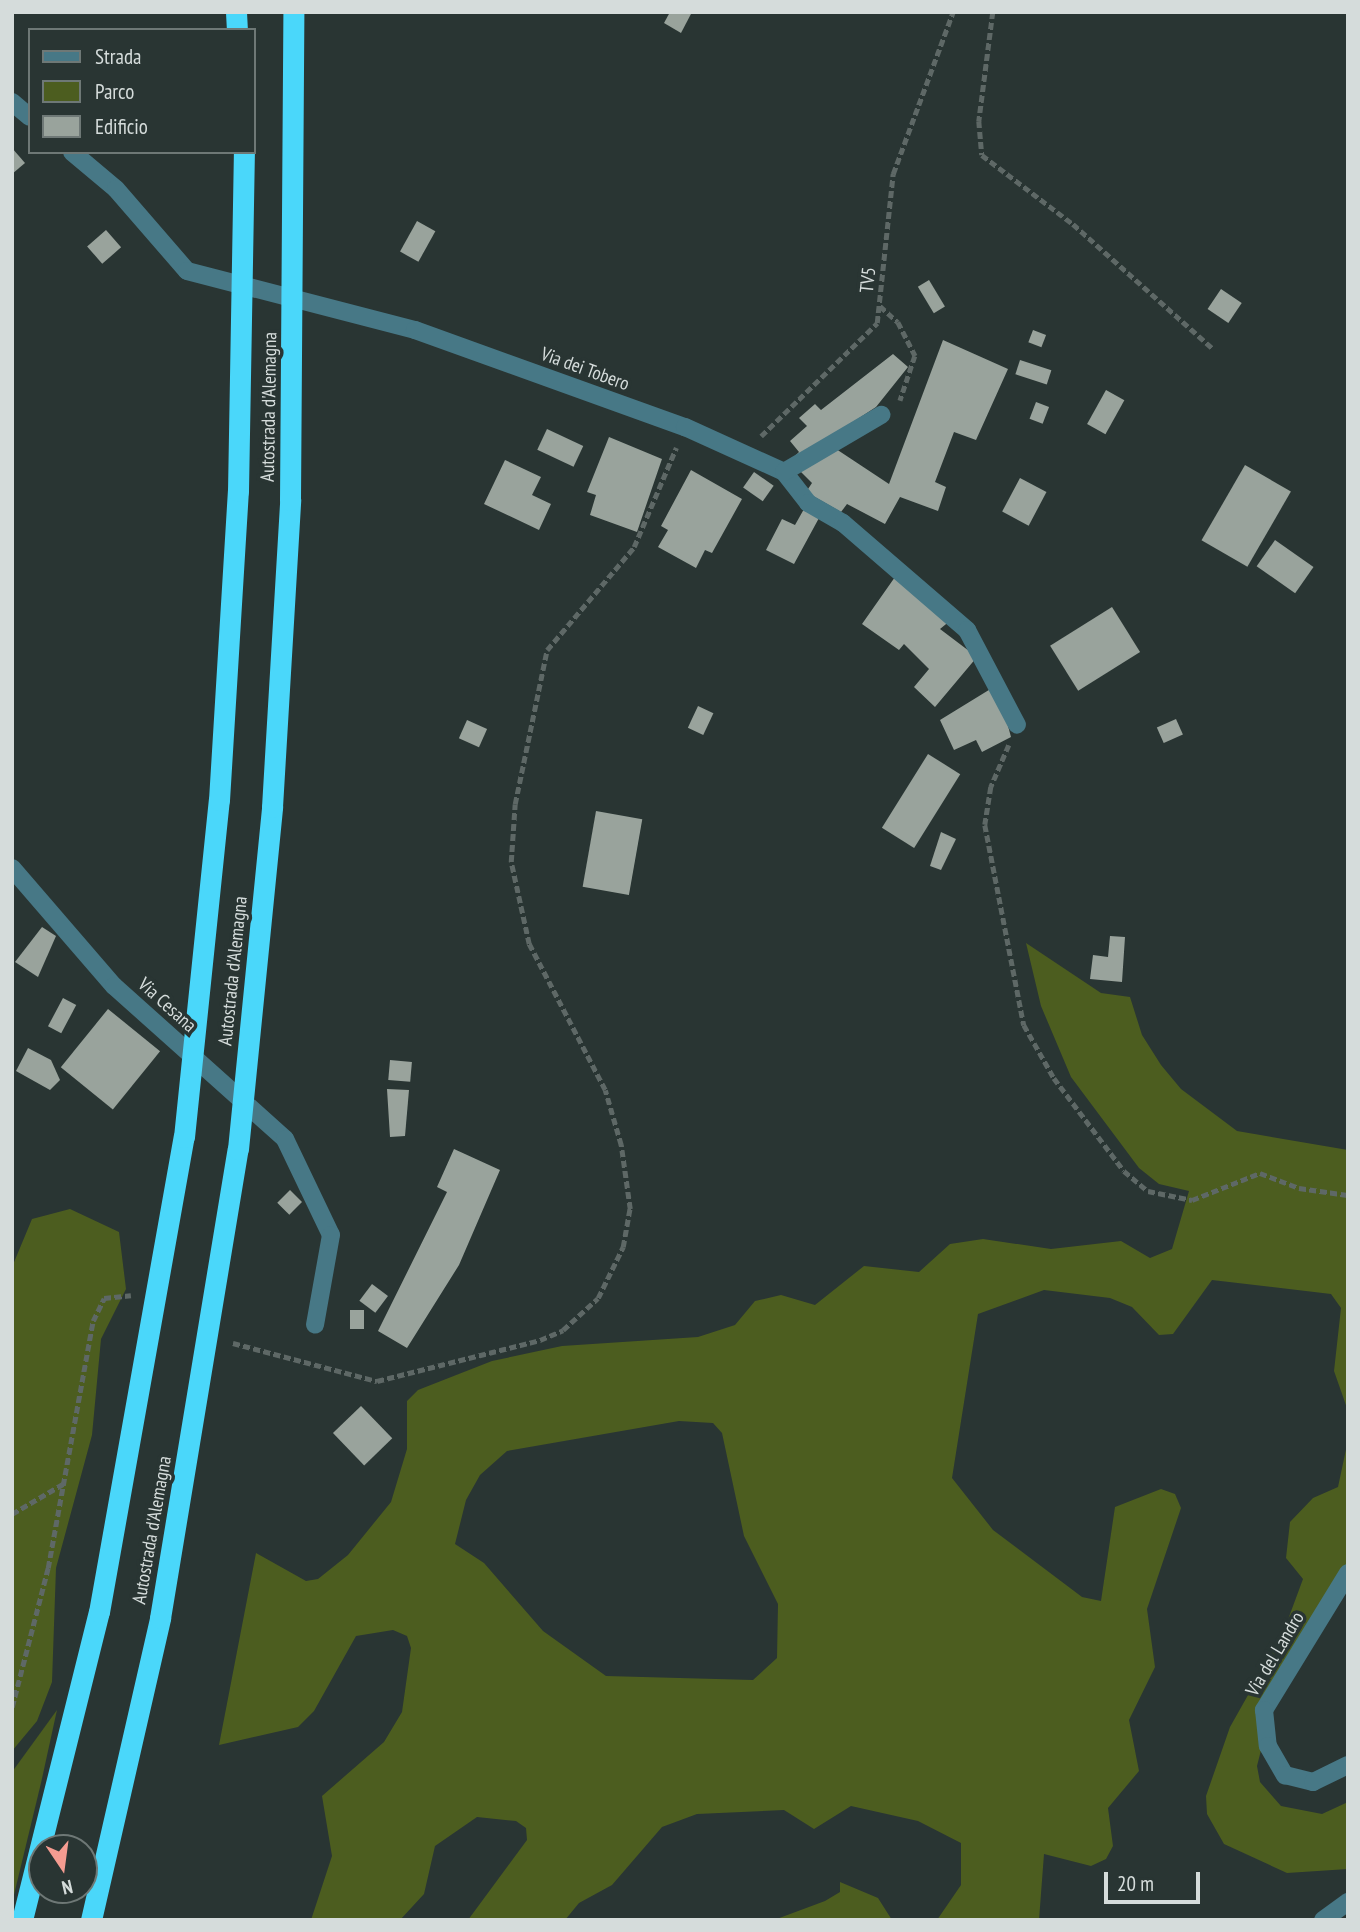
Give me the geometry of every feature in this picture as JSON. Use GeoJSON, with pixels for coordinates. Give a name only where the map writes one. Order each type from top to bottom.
{"type":"FeatureCollection","features":[{"type":"Feature","properties":{"kind":"highway","name":"Autostrada d'Alemagna"},"geometry":{"type":"LineString","coordinates":[[91,1920],[160,1618],[238,1149],[272,807],[290,500],[293,12]]}},
{"type":"Feature","properties":{"kind":"highway","name":"Autostrada d'Alemagna"},"geometry":{"type":"LineString","coordinates":[[22,1920],[99,1612],[184,1137],[219,800],[237,491],[244,154]]}},
{"type":"Feature","properties":{"kind":"street"},"geometry":{"type":"LineString","coordinates":[[12,102],[28,115]]}},
{"type":"Feature","properties":{"kind":"street","name":"Via dei Tobero"},"geometry":{"type":"LineString","coordinates":[[74,154],[116,190],[187,271],[415,330],[685,427],[784,472],[808,503],[843,523],[967,630],[1017,724]]}},
{"type":"Feature","properties":{"kind":"street"},"geometry":{"type":"LineString","coordinates":[[784,472],[881,415]]}},
{"type":"Feature","properties":{"kind":"street","name":"Via Cesana"},"geometry":{"type":"LineString","coordinates":[[12,868],[114,986],[285,1139],[331,1235],[315,1325]]}},
{"type":"Feature","properties":{"kind":"street","name":"Via del Landro"},"geometry":{"type":"LineString","coordinates":[[1348,1573],[1264,1710],[1268,1746],[1285,1775],[1313,1782],[1348,1765]]}},
{"type":"Feature","properties":{"kind":"street"},"geometry":{"type":"LineString","coordinates":[[1323,1920],[1348,1902]]}},
{"type":"Feature","properties":{"kind":"path","name":"TV5"},"geometry":{"type":"LineString","coordinates":[[747,436],[760,437],[877,323],[893,174],[953,12]]}},
{"type":"Feature","properties":{"kind":"path"},"geometry":{"type":"LineString","coordinates":[[993,12],[979,121],[982,155],[1073,224],[1212,348]]}},
{"type":"Feature","properties":{"kind":"path"},"geometry":{"type":"LineString","coordinates":[[879,306],[898,322],[915,356],[897,407],[881,415]]}},
{"type":"Feature","properties":{"kind":"path"},"geometry":{"type":"LineString","coordinates":[[220,1340],[377,1381],[540,1340],[563,1330],[598,1298],[623,1247],[630,1209],[621,1145],[605,1090],[529,944],[511,862],[515,804],[547,650],[634,547],[685,427]]}},
{"type":"Feature","properties":{"kind":"path"},"geometry":{"type":"LineString","coordinates":[[1017,724],[995,774],[985,825],[1024,1025],[1054,1078],[1124,1171],[1148,1191],[1192,1200],[1260,1173],[1299,1188],[1348,1195]]}},
{"type":"Feature","properties":{"kind":"path"},"geometry":{"type":"LineString","coordinates":[[12,1707],[64,1484],[93,1321],[104,1298],[125,1291],[135,1298]]}},
{"type":"Feature","properties":{"kind":"path"},"geometry":{"type":"LineString","coordinates":[[12,1514],[64,1484]]}},
{"type":"Feature","properties":{"kind":"green space"},"geometry":{"type":"Polygon","coordinates":[[[1026,943],[1101,993],[1130,997],[1142,1035],[1161,1065],[1181,1089],[1237,1131],[1348,1150],[1348,1411],[1334,1371],[1341,1308],[1331,1294],[1212,1280],[1173,1334],[1159,1335],[1132,1307],[1110,1298],[1044,1290],[978,1314],[952,1478],[993,1530],[1082,1597],[1101,1601],[1115,1507],[1161,1489],[1175,1494],[1181,1508],[1147,1609],[1155,1667],[1129,1720],[1139,1771],[1108,1808],[1113,1846],[1106,1859],[1091,1866],[1044,1854],[1039,1920],[937,1920],[961,1885],[961,1843],[918,1821],[851,1806],[814,1829],[784,1810],[697,1814],[662,1827],[612,1885],[579,1903],[565,1920],[468,1920],[527,1840],[526,1828],[516,1821],[477,1817],[435,1846],[424,1894],[400,1920],[311,1920],[332,1856],[322,1796],[384,1742],[402,1712],[411,1648],[407,1636],[393,1630],[356,1636],[314,1711],[298,1727],[219,1745],[256,1553],[306,1581],[318,1579],[348,1555],[391,1502],[407,1449],[407,1401],[418,1390],[492,1361],[562,1346],[698,1337],[735,1325],[755,1301],[781,1295],[815,1305],[864,1266],[919,1272],[950,1244],[983,1239],[1051,1249],[1121,1241],[1150,1258],[1172,1249],[1189,1191],[1159,1184],[1139,1168],[1071,1077],[1041,1006],[1026,943]],[[679,1421],[507,1451],[480,1475],[466,1500],[455,1544],[484,1563],[543,1631],[606,1676],[753,1680],[777,1658],[778,1604],[744,1536],[722,1433],[713,1423],[679,1421]]]}},
{"type":"Feature","properties":{"kind":"green space"},"geometry":{"type":"Polygon","coordinates":[[[70,1209],[119,1232],[126,1289],[101,1339],[92,1435],[56,1568],[52,1682],[37,1721],[12,1751],[12,1267],[32,1219],[70,1209]]]}},
{"type":"Feature","properties":{"kind":"green space"},"geometry":{"type":"Polygon","coordinates":[[[1348,1440],[1348,1563],[1273,1703],[1257,1766],[1260,1782],[1281,1806],[1322,1814],[1348,1802],[1348,1869],[1287,1873],[1224,1844],[1207,1814],[1206,1796],[1230,1727],[1283,1633],[1303,1579],[1286,1558],[1290,1522],[1313,1498],[1338,1487],[1348,1440]]]}},
{"type":"Feature","properties":{"kind":"green space"},"geometry":{"type":"Polygon","coordinates":[[[57,1710],[12,1903],[12,1772],[57,1710]]]}},
{"type":"Feature","properties":{"kind":"green space"},"geometry":{"type":"Polygon","coordinates":[[[840,1882],[878,1898],[892,1920],[774,1920],[825,1901],[840,1892],[840,1882]]]}},
{"type":"Feature","properties":{"kind":"building"},"geometry":{"type":"Polygon","coordinates":[[[670,12],[692,12],[681,33],[664,23],[670,12]]]}},
{"type":"Feature","properties":{"kind":"building"},"geometry":{"type":"Polygon","coordinates":[[[12,148],[25,163],[12,174],[12,148]]]}},
{"type":"Feature","properties":{"kind":"building"},"geometry":{"type":"Polygon","coordinates":[[[417,221],[435,231],[418,262],[400,252],[417,221]]]}},
{"type":"Feature","properties":{"kind":"building"},"geometry":{"type":"Polygon","coordinates":[[[106,230],[121,247],[102,264],[87,246],[106,230]]]}},
{"type":"Feature","properties":{"kind":"building"},"geometry":{"type":"Polygon","coordinates":[[[929,280],[945,307],[934,313],[918,287],[929,280]]]}},
{"type":"Feature","properties":{"kind":"building"},"geometry":{"type":"Polygon","coordinates":[[[1221,289],[1242,303],[1228,323],[1208,309],[1221,289]]]}},
{"type":"Feature","properties":{"kind":"building"},"geometry":{"type":"Polygon","coordinates":[[[1033,330],[1046,335],[1041,347],[1028,342],[1033,330]]]}},
{"type":"Feature","properties":{"kind":"building"},"geometry":{"type":"Polygon","coordinates":[[[943,340],[1008,369],[976,440],[954,432],[935,482],[946,487],[938,511],[900,497],[885,524],[847,504],[841,512],[806,492],[812,483],[790,461],[799,452],[790,441],[807,426],[799,418],[815,404],[821,410],[893,354],[908,367],[876,407],[824,441],[889,484],[943,340]]]}},
{"type":"Feature","properties":{"kind":"building"},"geometry":{"type":"Polygon","coordinates":[[[1020,360],[1051,370],[1047,384],[1015,374],[1020,360]]]}},
{"type":"Feature","properties":{"kind":"building"},"geometry":{"type":"Polygon","coordinates":[[[1106,390],[1124,400],[1105,434],[1087,424],[1106,390]]]}},
{"type":"Feature","properties":{"kind":"building"},"geometry":{"type":"Polygon","coordinates":[[[1036,402],[1049,407],[1043,424],[1030,419],[1036,402]]]}},
{"type":"Feature","properties":{"kind":"building"},"geometry":{"type":"Polygon","coordinates":[[[547,429],[583,446],[574,467],[537,450],[547,429]]]}},
{"type":"Feature","properties":{"kind":"building"},"geometry":{"type":"Polygon","coordinates":[[[609,437],[662,459],[637,532],[590,515],[596,495],[587,492],[609,437]]]}},
{"type":"Feature","properties":{"kind":"building"},"geometry":{"type":"Polygon","coordinates":[[[505,460],[541,477],[532,495],[551,504],[539,530],[484,504],[505,460]]]}},
{"type":"Feature","properties":{"kind":"building"},"geometry":{"type":"Polygon","coordinates":[[[1245,465],[1291,492],[1247,567],[1202,540],[1245,465]]]}},
{"type":"Feature","properties":{"kind":"building"},"geometry":{"type":"Polygon","coordinates":[[[691,470],[742,499],[712,553],[705,550],[696,568],[658,547],[668,530],[661,526],[691,470]]]}},
{"type":"Feature","properties":{"kind":"building"},"geometry":{"type":"Polygon","coordinates":[[[754,472],[774,486],[763,501],[743,488],[754,472]]]}},
{"type":"Feature","properties":{"kind":"building"},"geometry":{"type":"Polygon","coordinates":[[[1020,478],[1046,492],[1029,526],[1002,512],[1020,478]]]}},
{"type":"Feature","properties":{"kind":"building"},"geometry":{"type":"Polygon","coordinates":[[[804,509],[819,518],[794,564],[766,550],[782,519],[795,525],[804,509]]]}},
{"type":"Feature","properties":{"kind":"building"},"geometry":{"type":"Polygon","coordinates":[[[1275,540],[1314,567],[1295,593],[1257,566],[1275,540]]]}},
{"type":"Feature","properties":{"kind":"building"},"geometry":{"type":"Polygon","coordinates":[[[895,577],[951,620],[940,629],[977,657],[935,707],[914,687],[929,669],[904,644],[899,650],[862,624],[895,577]]]}},
{"type":"Feature","properties":{"kind":"building"},"geometry":{"type":"Polygon","coordinates":[[[1112,607],[1140,652],[1078,691],[1050,646],[1112,607]]]}},
{"type":"Feature","properties":{"kind":"building"},"geometry":{"type":"Polygon","coordinates":[[[997,685],[1011,737],[982,752],[976,740],[954,750],[940,720],[997,685]]]}},
{"type":"Feature","properties":{"kind":"building"},"geometry":{"type":"Polygon","coordinates":[[[698,706],[713,713],[703,735],[688,728],[698,706]]]}},
{"type":"Feature","properties":{"kind":"building"},"geometry":{"type":"Polygon","coordinates":[[[1176,719],[1183,735],[1164,743],[1157,728],[1176,719]]]}},
{"type":"Feature","properties":{"kind":"building"},"geometry":{"type":"Polygon","coordinates":[[[467,720],[487,729],[479,747],[459,738],[467,720]]]}},
{"type":"Feature","properties":{"kind":"building"},"geometry":{"type":"Polygon","coordinates":[[[928,754],[960,774],[914,848],[882,828],[928,754]]]}},
{"type":"Feature","properties":{"kind":"building"},"geometry":{"type":"Polygon","coordinates":[[[596,811],[642,819],[629,895],[583,887],[596,811]]]}},
{"type":"Feature","properties":{"kind":"building"},"geometry":{"type":"Polygon","coordinates":[[[941,832],[956,839],[941,870],[930,866],[941,832]]]}},
{"type":"Feature","properties":{"kind":"building"},"geometry":{"type":"Polygon","coordinates":[[[42,927],[56,936],[38,977],[15,962],[42,927]]]}},
{"type":"Feature","properties":{"kind":"building"},"geometry":{"type":"Polygon","coordinates":[[[1110,936],[1125,937],[1122,982],[1090,979],[1093,955],[1108,957],[1110,936]]]}},
{"type":"Feature","properties":{"kind":"building"},"geometry":{"type":"Polygon","coordinates":[[[63,998],[76,1005],[61,1033],[48,1026],[63,998]]]}},
{"type":"Feature","properties":{"kind":"building"},"geometry":{"type":"Polygon","coordinates":[[[108,1009],[160,1051],[113,1109],[61,1067],[108,1009]]]}},
{"type":"Feature","properties":{"kind":"building"},"geometry":{"type":"Polygon","coordinates":[[[28,1048],[51,1060],[60,1080],[50,1090],[16,1071],[28,1048]]]}},
{"type":"Feature","properties":{"kind":"building"},"geometry":{"type":"Polygon","coordinates":[[[390,1060],[412,1062],[410,1082],[388,1080],[390,1060]]]}},
{"type":"Feature","properties":{"kind":"building"},"geometry":{"type":"Polygon","coordinates":[[[387,1089],[409,1090],[405,1136],[390,1137],[387,1089]]]}},
{"type":"Feature","properties":{"kind":"building"},"geometry":{"type":"Polygon","coordinates":[[[454,1149],[500,1170],[459,1265],[407,1348],[378,1331],[447,1192],[437,1187],[454,1149]]]}},
{"type":"Feature","properties":{"kind":"building"},"geometry":{"type":"Polygon","coordinates":[[[290,1190],[302,1202],[289,1215],[277,1203],[290,1190]]]}},
{"type":"Feature","properties":{"kind":"building"},"geometry":{"type":"Polygon","coordinates":[[[372,1284],[388,1296],[375,1313],[359,1301],[372,1284]]]}},
{"type":"Feature","properties":{"kind":"building"},"geometry":{"type":"Polygon","coordinates":[[[350,1310],[364,1310],[364,1329],[350,1329],[350,1310]]]}},
{"type":"Feature","properties":{"kind":"building"},"geometry":{"type":"Polygon","coordinates":[[[361,1406],[392,1438],[364,1465],[333,1433],[361,1406]]]}}]}
